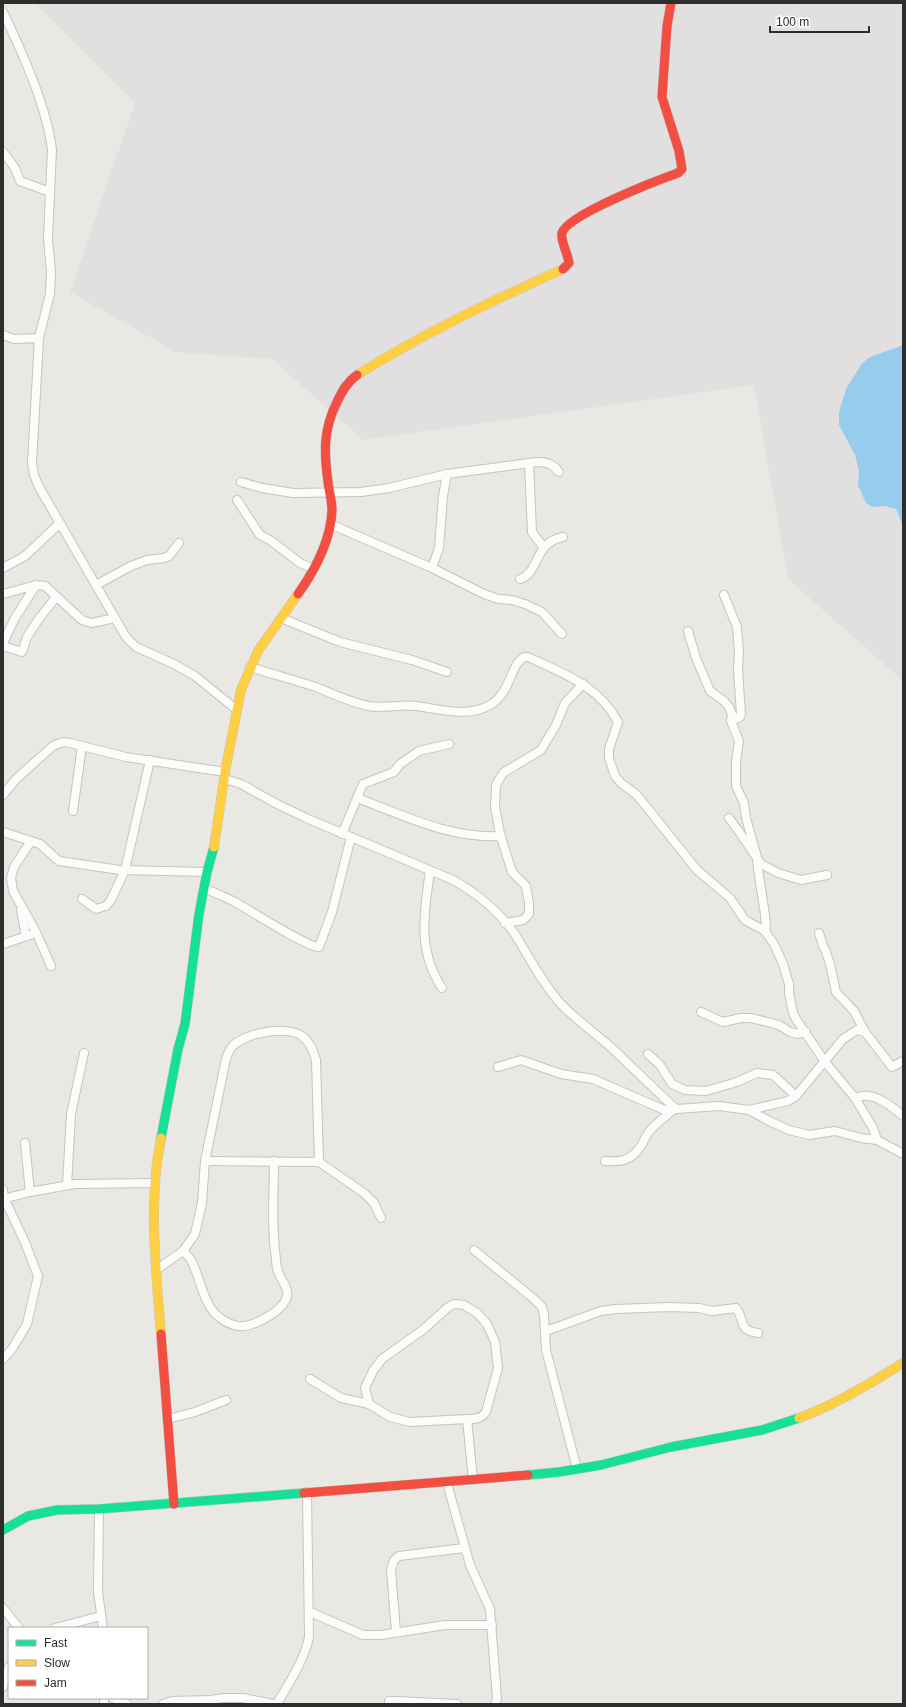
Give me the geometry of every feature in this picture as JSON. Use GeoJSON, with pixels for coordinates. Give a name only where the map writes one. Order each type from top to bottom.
{"type":"FeatureCollection","features":[{"type":"Feature","properties":{"kind":"street"},"geometry":{"type":"LineString","coordinates":[[174,1504],[156,1270],[155,1183],[157,1149],[178,1049],[185,1024],[199,914],[212,852],[241,690],[258,651],[308,580],[314,569],[323,550],[330,524],[332,509],[326,460],[326,426],[344,387],[354,377],[381,360],[488,303],[563,269],[570,263],[562,241],[562,233],[568,224],[602,205],[678,173],[682,169],[677,141],[663,100],[667,19],[671,3]]}},
{"type":"Feature","properties":{"kind":"street"},"geometry":{"type":"LineString","coordinates":[[3,12],[38,96],[50,138],[48,238],[51,273],[50,294],[39,338],[32,463],[34,475],[39,487],[126,637],[136,647],[190,673],[237,710]]}},
{"type":"Feature","properties":{"kind":"street"},"geometry":{"type":"LineString","coordinates":[[3,152],[15,168],[20,181],[50,192]]}},
{"type":"Feature","properties":{"kind":"street"},"geometry":{"type":"LineString","coordinates":[[3,336],[14,339],[39,338]]}},
{"type":"Feature","properties":{"kind":"street"},"geometry":{"type":"LineString","coordinates":[[241,482],[284,492],[305,494],[361,492],[389,488],[448,474],[529,463],[546,462],[554,466],[559,472]]}},
{"type":"Feature","properties":{"kind":"street"},"geometry":{"type":"LineString","coordinates":[[529,463],[532,532],[544,548]]}},
{"type":"Feature","properties":{"kind":"street"},"geometry":{"type":"LineString","coordinates":[[432,568],[438,548],[443,496],[448,474]]}},
{"type":"Feature","properties":{"kind":"street"},"geometry":{"type":"LineString","coordinates":[[237,500],[260,535],[270,540],[300,563],[314,569]]}},
{"type":"Feature","properties":{"kind":"street"},"geometry":{"type":"LineString","coordinates":[[3,568],[26,556],[60,523]]}},
{"type":"Feature","properties":{"kind":"street"},"geometry":{"type":"LineString","coordinates":[[330,524],[432,568],[484,594],[498,599],[512,600],[525,604],[542,612],[562,634]]}},
{"type":"Feature","properties":{"kind":"street"},"geometry":{"type":"LineString","coordinates":[[520,579],[529,574],[544,548],[554,539],[563,537]]}},
{"type":"Feature","properties":{"kind":"street"},"geometry":{"type":"LineString","coordinates":[[96,585],[131,566],[147,560],[169,556],[179,543]]}},
{"type":"Feature","properties":{"kind":"street"},"geometry":{"type":"LineString","coordinates":[[3,594],[36,584],[45,586],[78,618],[87,622],[92,623],[115,618]]}},
{"type":"Feature","properties":{"kind":"street"},"geometry":{"type":"LineString","coordinates":[[3,642],[15,618],[36,584]]}},
{"type":"Feature","properties":{"kind":"street"},"geometry":{"type":"LineString","coordinates":[[724,596],[737,627],[739,652],[738,669],[741,714],[740,717],[731,721]]}},
{"type":"Feature","properties":{"kind":"street"},"geometry":{"type":"LineString","coordinates":[[3,646],[22,652],[27,637],[56,597]]}},
{"type":"Feature","properties":{"kind":"street"},"geometry":{"type":"LineString","coordinates":[[281,618],[340,642],[412,660],[447,672]]}},
{"type":"Feature","properties":{"kind":"street"},"geometry":{"type":"LineString","coordinates":[[688,631],[696,658],[710,691],[724,701],[729,707],[732,714],[731,721],[739,741],[736,762],[736,786],[744,803],[746,818],[757,858],[765,915],[766,927],[764,931]]}},
{"type":"Feature","properties":{"kind":"street"},"geometry":{"type":"LineString","coordinates":[[250,667],[369,706],[385,707],[409,705],[463,713],[489,706],[499,699],[511,680],[514,670],[520,660],[524,657],[528,657],[583,684],[598,695],[618,722],[611,739],[609,749],[609,758],[615,776],[621,783],[637,795],[697,870],[730,898],[745,920],[764,931],[774,944],[783,964],[789,984],[789,993],[794,1013],[824,1062],[855,1098],[873,1128],[877,1140]]}},
{"type":"Feature","properties":{"kind":"street"},"geometry":{"type":"LineString","coordinates":[[505,923],[523,920],[529,914],[529,903],[526,886],[512,872],[501,836],[495,807],[496,785],[503,773],[541,750],[556,725],[565,704],[583,684]]}},
{"type":"Feature","properties":{"kind":"street"},"geometry":{"type":"LineString","coordinates":[[3,795],[16,779],[53,746],[63,742],[70,743],[126,757],[150,760],[225,775],[275,803],[342,834],[453,880],[484,900],[505,923],[561,1004],[614,1050],[674,1110]]}},
{"type":"Feature","properties":{"kind":"street"},"geometry":{"type":"LineString","coordinates":[[342,834],[363,784],[394,772],[400,764],[420,751],[449,744]]}},
{"type":"Feature","properties":{"kind":"street"},"geometry":{"type":"LineString","coordinates":[[73,811],[82,746]]}},
{"type":"Feature","properties":{"kind":"street"},"geometry":{"type":"LineString","coordinates":[[82,899],[96,909],[106,906],[111,900],[125,870],[150,760]]}},
{"type":"Feature","properties":{"kind":"street"},"geometry":{"type":"LineString","coordinates":[[357,798],[420,822],[444,829],[481,837],[501,836]]}},
{"type":"Feature","properties":{"kind":"street"},"geometry":{"type":"LineString","coordinates":[[728,818],[761,864],[778,873],[801,880],[827,875]]}},
{"type":"Feature","properties":{"kind":"street"},"geometry":{"type":"LineString","coordinates":[[3,832],[40,844],[59,861],[125,870],[207,872]]}},
{"type":"Feature","properties":{"kind":"street"},"geometry":{"type":"LineString","coordinates":[[204,888],[235,902],[300,940],[316,947],[320,947],[332,912],[351,837]]}},
{"type":"Feature","properties":{"kind":"street"},"geometry":{"type":"LineString","coordinates":[[31,841],[14,867],[11,878],[13,891],[36,932],[51,966]]}},
{"type":"Feature","properties":{"kind":"street"},"geometry":{"type":"LineString","coordinates":[[430,871],[424,915],[424,935],[431,967],[442,988]]}},
{"type":"Feature","properties":{"kind":"street"},"geometry":{"type":"LineString","coordinates":[[18,900],[26,936]]}},
{"type":"Feature","properties":{"kind":"street"},"geometry":{"type":"LineString","coordinates":[[3,944],[36,932]]}},
{"type":"Feature","properties":{"kind":"street"},"geometry":{"type":"LineString","coordinates":[[820,933],[830,964],[836,992],[854,1011],[865,1032],[892,1067],[903,1061]]}},
{"type":"Feature","properties":{"kind":"street"},"geometry":{"type":"LineString","coordinates":[[701,1012],[723,1022],[741,1018],[756,1019],[779,1025],[790,1032],[798,1034],[806,1032]]}},
{"type":"Feature","properties":{"kind":"street"},"geometry":{"type":"LineString","coordinates":[[498,1067],[521,1060],[561,1074],[592,1079],[662,1109],[674,1110],[719,1106],[749,1110],[788,1101],[796,1096],[843,1038],[857,1030],[865,1032]]}},
{"type":"Feature","properties":{"kind":"street"},"geometry":{"type":"LineString","coordinates":[[156,1270],[183,1251],[195,1234],[202,1203],[205,1161],[226,1059],[232,1047],[247,1037],[258,1033],[279,1031],[301,1035],[311,1045],[316,1060],[319,1162]]}},
{"type":"Feature","properties":{"kind":"street"},"geometry":{"type":"LineString","coordinates":[[67,1185],[71,1114],[84,1053]]}},
{"type":"Feature","properties":{"kind":"street"},"geometry":{"type":"LineString","coordinates":[[648,1054],[660,1065],[672,1084],[685,1090],[706,1091],[737,1082],[757,1073],[773,1075],[796,1096]]}},
{"type":"Feature","properties":{"kind":"street"},"geometry":{"type":"LineString","coordinates":[[855,1098],[862,1094],[873,1096],[892,1107],[903,1116]]}},
{"type":"Feature","properties":{"kind":"street"},"geometry":{"type":"LineString","coordinates":[[605,1161],[621,1162],[629,1158],[640,1147],[647,1134],[654,1126],[674,1110]]}},
{"type":"Feature","properties":{"kind":"street"},"geometry":{"type":"LineString","coordinates":[[749,1110],[789,1130],[809,1135],[835,1131],[861,1138],[877,1140],[903,1154]]}},
{"type":"Feature","properties":{"kind":"street"},"geometry":{"type":"LineString","coordinates":[[25,1143],[30,1192]]}},
{"type":"Feature","properties":{"kind":"street"},"geometry":{"type":"LineString","coordinates":[[205,1161],[319,1162],[364,1193],[374,1203],[381,1218]]}},
{"type":"Feature","properties":{"kind":"street"},"geometry":{"type":"LineString","coordinates":[[183,1251],[191,1259],[201,1289],[208,1303],[218,1317],[223,1320],[239,1326],[254,1324],[274,1312],[283,1304],[288,1296],[288,1291],[278,1273],[274,1243],[274,1161]]}},
{"type":"Feature","properties":{"kind":"street"},"geometry":{"type":"LineString","coordinates":[[3,1359],[12,1349],[27,1324],[38,1276],[24,1240],[3,1196],[67,1185],[155,1183]]}},
{"type":"Feature","properties":{"kind":"street"},"geometry":{"type":"LineString","coordinates":[[474,1250],[542,1307],[546,1331],[546,1350],[577,1469]]}},
{"type":"Feature","properties":{"kind":"street"},"geometry":{"type":"LineString","coordinates":[[310,1379],[341,1398],[369,1404],[390,1417],[410,1422],[476,1419],[486,1412],[498,1368],[494,1335],[477,1313],[464,1304],[454,1304],[447,1308],[424,1329],[382,1359],[373,1371],[365,1388],[369,1399],[369,1404]]}},
{"type":"Feature","properties":{"kind":"street"},"geometry":{"type":"LineString","coordinates":[[546,1331],[601,1311],[629,1308],[668,1307],[699,1308],[707,1311],[736,1308],[744,1328],[749,1332],[758,1333]]}},
{"type":"Feature","properties":{"kind":"street"},"geometry":{"type":"LineString","coordinates":[[3,1530],[28,1516],[57,1510],[174,1504],[308,1492],[473,1480],[601,1465],[671,1447],[762,1430],[812,1413],[876,1380],[903,1363]]}},
{"type":"Feature","properties":{"kind":"street"},"geometry":{"type":"LineString","coordinates":[[168,1419],[195,1412],[226,1400]]}},
{"type":"Feature","properties":{"kind":"street"},"geometry":{"type":"LineString","coordinates":[[467,1419],[473,1480]]}},
{"type":"Feature","properties":{"kind":"street"},"geometry":{"type":"LineString","coordinates":[[447,1482],[464,1548],[490,1609],[497,1699],[495,1704]]}},
{"type":"Feature","properties":{"kind":"street"},"geometry":{"type":"LineString","coordinates":[[163,1704],[172,1701],[224,1698],[243,1698],[277,1703],[296,1671],[307,1646],[310,1612],[308,1492]]}},
{"type":"Feature","properties":{"kind":"street"},"geometry":{"type":"LineString","coordinates":[[99,1509],[98,1592],[103,1627]]}},
{"type":"Feature","properties":{"kind":"street"},"geometry":{"type":"LineString","coordinates":[[396,1632],[391,1570],[394,1560],[399,1556],[464,1548]]}},
{"type":"Feature","properties":{"kind":"street"},"geometry":{"type":"LineString","coordinates":[[3,1608],[18,1627]]}},
{"type":"Feature","properties":{"kind":"street"},"geometry":{"type":"LineString","coordinates":[[310,1612],[363,1635],[381,1635],[445,1625],[492,1625]]}},
{"type":"Feature","properties":{"kind":"street"},"geometry":{"type":"LineString","coordinates":[[59,1627],[101,1616]]}},
{"type":"Feature","properties":{"kind":"street"},"geometry":{"type":"LineString","coordinates":[[3,1687],[8,1670]]}},
{"type":"Feature","properties":{"kind":"street"},"geometry":{"type":"LineString","coordinates":[[115,1699],[127,1704]]}},
{"type":"Feature","properties":{"kind":"street"},"geometry":{"type":"LineString","coordinates":[[389,1704],[389,1701],[396,1701],[457,1704]]}},
{"type":"Feature","properties":{"kind":"shaded area"},"geometry":{"type":"Polygon","coordinates":[[[35,3],[903,3],[903,681],[788,579],[754,385],[363,440],[272,359],[176,352],[70,292],[135,103],[35,3]]]}},
{"type":"Feature","properties":{"kind":"water"},"geometry":{"type":"Polygon","coordinates":[[[903,345],[903,526],[896,509],[884,506],[873,507],[866,503],[858,485],[859,471],[855,455],[839,425],[839,412],[846,389],[861,365],[868,358],[903,345]]]}},
{"type":"Feature","properties":{"kind":"traffic: fast"},"geometry":{"type":"LineString","coordinates":[[161,1138],[178,1049],[185,1024],[199,914],[207,872],[214,847]]}},
{"type":"Feature","properties":{"kind":"traffic: fast"},"geometry":{"type":"LineString","coordinates":[[528,1475],[559,1472],[601,1465],[671,1447],[762,1430],[799,1418]]}},
{"type":"Feature","properties":{"kind":"traffic: fast"},"geometry":{"type":"LineString","coordinates":[[3,1530],[28,1516],[57,1510],[99,1509],[304,1493]]}},
{"type":"Feature","properties":{"kind":"traffic: slow"},"geometry":{"type":"LineString","coordinates":[[357,375],[458,319],[563,269]]}},
{"type":"Feature","properties":{"kind":"traffic: slow"},"geometry":{"type":"LineString","coordinates":[[214,847],[225,772],[241,690],[258,651],[298,594]]}},
{"type":"Feature","properties":{"kind":"traffic: slow"},"geometry":{"type":"LineString","coordinates":[[161,1138],[157,1162],[154,1211],[155,1260],[161,1334]]}},
{"type":"Feature","properties":{"kind":"traffic: slow"},"geometry":{"type":"LineString","coordinates":[[799,1418],[852,1394],[903,1363]]}},
{"type":"Feature","properties":{"kind":"traffic: jam"},"geometry":{"type":"LineString","coordinates":[[563,269],[569,263],[562,236],[562,233],[568,226],[579,217],[596,208],[634,190],[678,173],[682,169],[679,151],[662,97],[667,26],[671,3]]}},
{"type":"Feature","properties":{"kind":"traffic: jam"},"geometry":{"type":"LineString","coordinates":[[298,594],[321,554],[329,532],[331,521],[332,507],[328,485],[325,451],[329,422],[332,412],[343,390],[357,375]]}},
{"type":"Feature","properties":{"kind":"traffic: jam"},"geometry":{"type":"LineString","coordinates":[[161,1334],[174,1504]]}},
{"type":"Feature","properties":{"kind":"traffic: jam"},"geometry":{"type":"LineString","coordinates":[[304,1493],[528,1475]]}}]}
